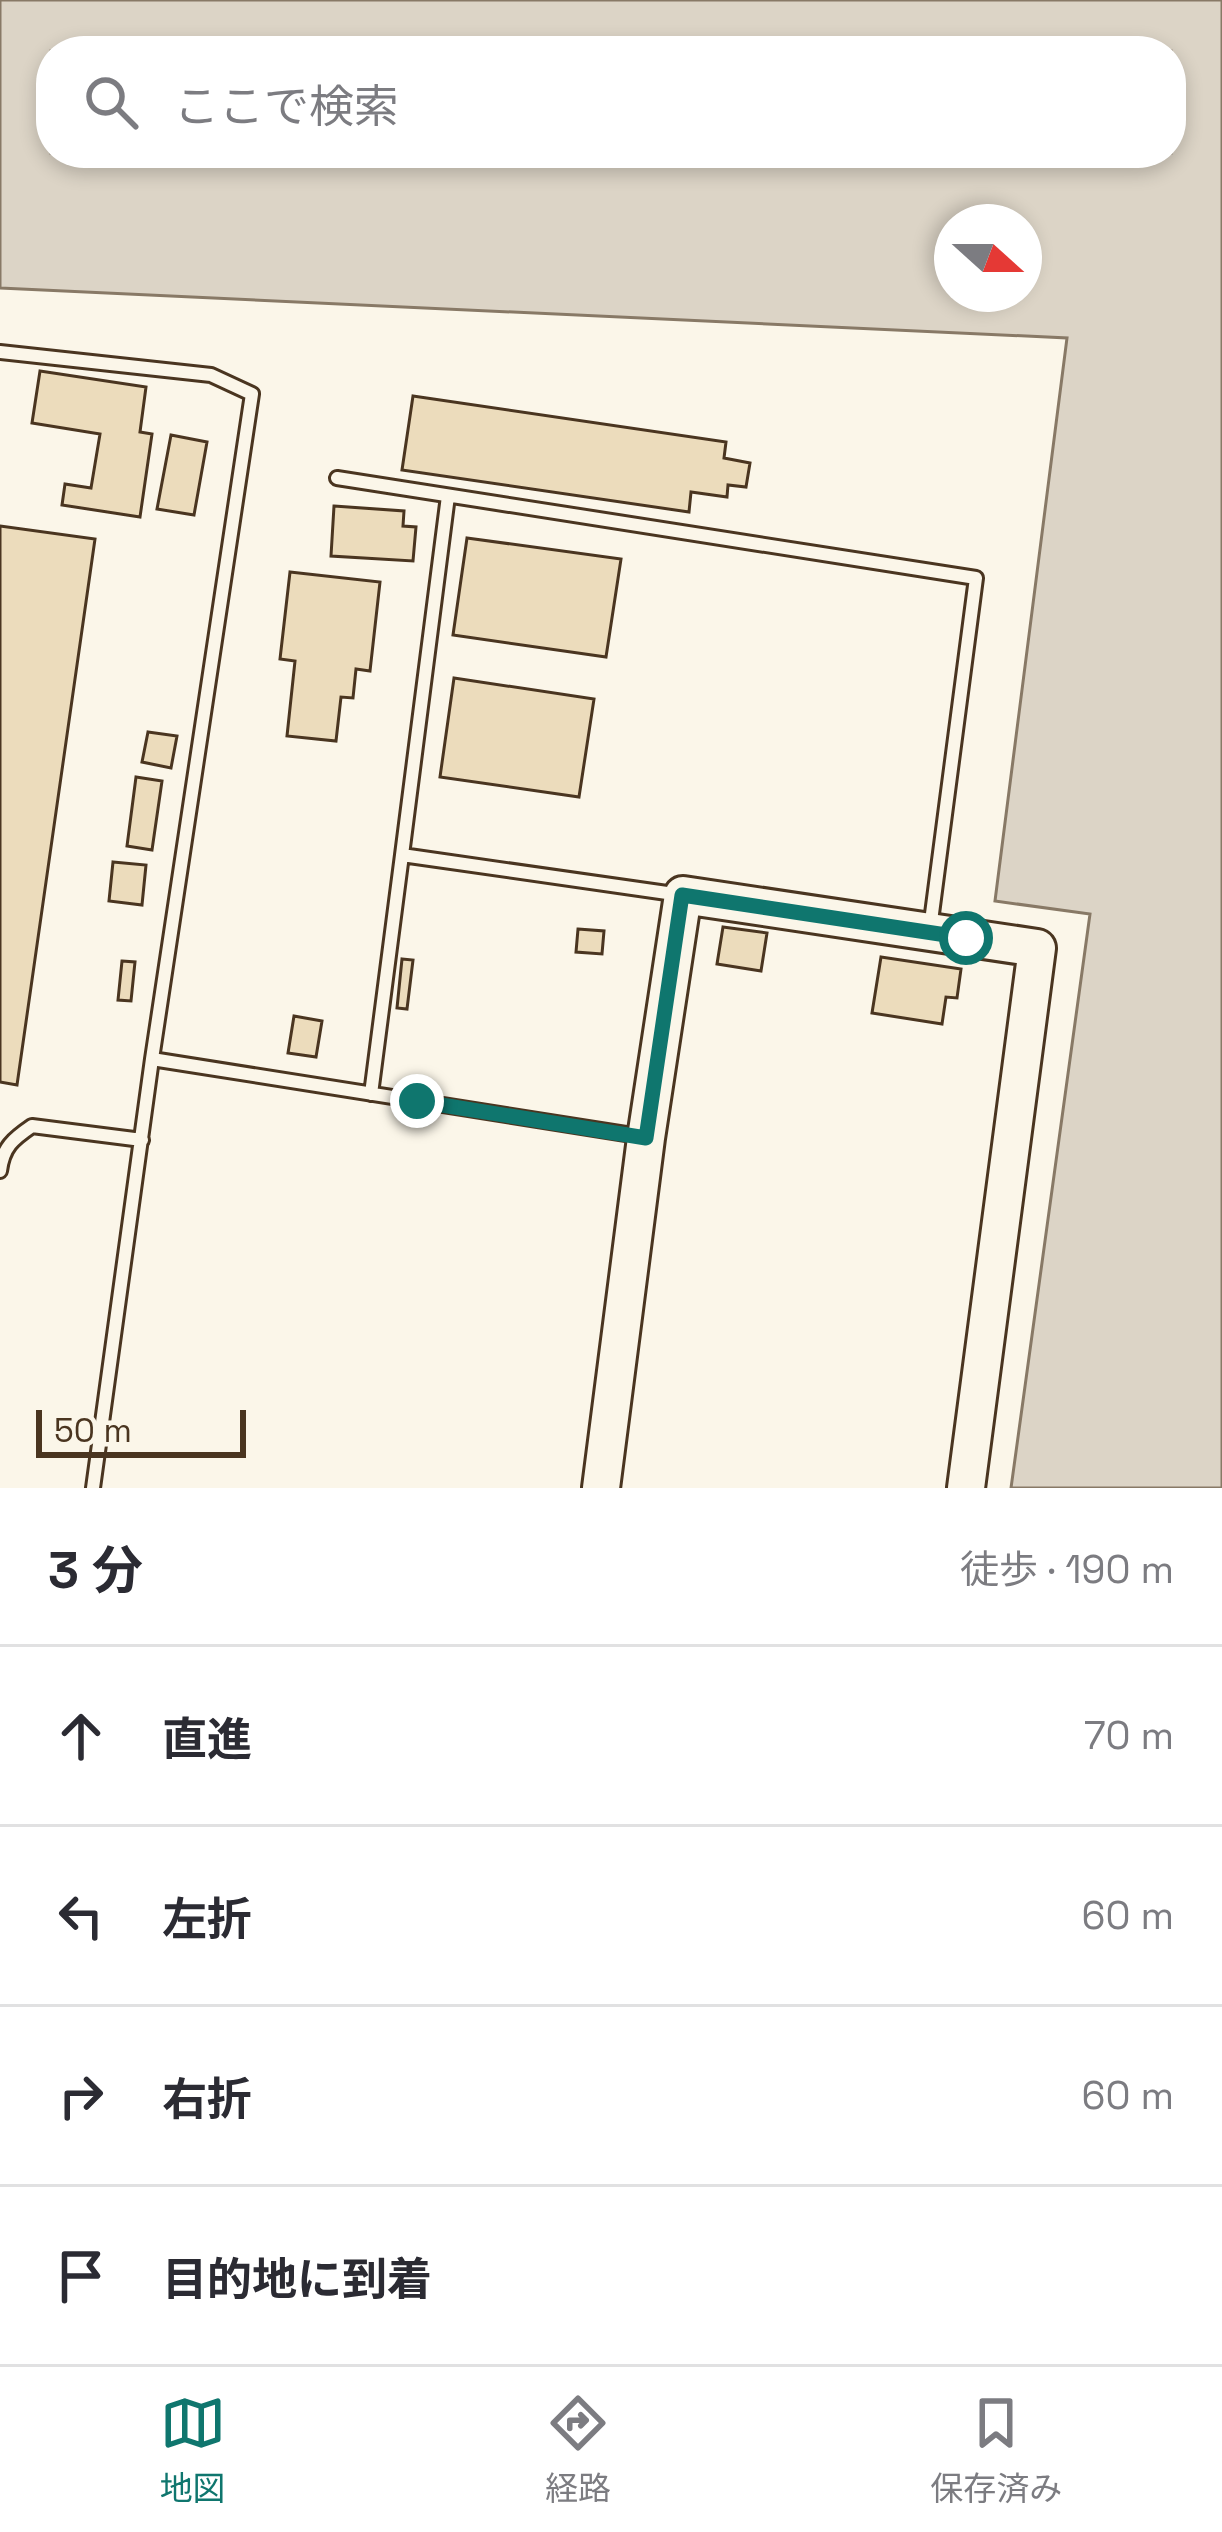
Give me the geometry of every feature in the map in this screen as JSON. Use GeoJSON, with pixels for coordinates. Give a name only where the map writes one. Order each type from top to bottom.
{"type":"FeatureCollection","features":[{"type":"Feature","properties":{"kind":"street"},"geometry":{"type":"LineString","coordinates":[[601,1488],[682,895],[1037,947],[966,1488]]}},
{"type":"Feature","properties":{"kind":"lane"},"geometry":{"type":"LineString","coordinates":[[0,352],[211,375],[252,394],[93,1488]]}},
{"type":"Feature","properties":{"kind":"lane"},"geometry":{"type":"LineString","coordinates":[[337,478],[976,578],[930,933]]}},
{"type":"Feature","properties":{"kind":"lane"},"geometry":{"type":"LineString","coordinates":[[371,1094],[448,496]]}},
{"type":"Feature","properties":{"kind":"lane"},"geometry":{"type":"LineString","coordinates":[[401,855],[682,895]]}},
{"type":"Feature","properties":{"kind":"lane"},"geometry":{"type":"LineString","coordinates":[[152,1059],[646,1138]]}},
{"type":"Feature","properties":{"kind":"lane"},"geometry":{"type":"LineString","coordinates":[[0,1171],[2,1154],[32,1126],[142,1140]]}},
{"type":"Feature","properties":{"kind":"shaded area"},"geometry":{"type":"Polygon","coordinates":[[[0,0],[1222,0],[1222,1488],[1011,1488],[1090,914],[995,901],[1067,338],[0,288],[0,0]]]}},
{"type":"Feature","properties":{"kind":"building"},"geometry":{"type":"Polygon","coordinates":[[[40,371],[146,387],[140,432],[152,434],[140,517],[62,505],[65,484],[91,488],[100,434],[32,423],[40,371]]]}},
{"type":"Feature","properties":{"kind":"building"},"geometry":{"type":"Polygon","coordinates":[[[413,396],[726,442],[724,458],[750,463],[746,487],[728,485],[727,497],[691,492],[689,512],[402,470],[413,396]]]}},
{"type":"Feature","properties":{"kind":"building"},"geometry":{"type":"Polygon","coordinates":[[[171,435],[207,442],[194,515],[157,509],[171,435]]]}},
{"type":"Feature","properties":{"kind":"building"},"geometry":{"type":"Polygon","coordinates":[[[334,506],[404,511],[403,526],[416,527],[413,561],[331,556],[334,506]]]}},
{"type":"Feature","properties":{"kind":"building"},"geometry":{"type":"Polygon","coordinates":[[[0,526],[95,539],[17,1085],[0,1082],[0,526]]]}},
{"type":"Feature","properties":{"kind":"building"},"geometry":{"type":"Polygon","coordinates":[[[467,538],[621,559],[606,657],[453,635],[467,538]]]}},
{"type":"Feature","properties":{"kind":"building"},"geometry":{"type":"Polygon","coordinates":[[[290,572],[380,582],[370,671],[356,669],[353,698],[341,697],[336,741],[287,736],[295,661],[280,659],[290,572]]]}},
{"type":"Feature","properties":{"kind":"building"},"geometry":{"type":"Polygon","coordinates":[[[454,678],[594,699],[579,797],[440,777],[454,678]]]}},
{"type":"Feature","properties":{"kind":"building"},"geometry":{"type":"Polygon","coordinates":[[[148,732],[177,736],[171,768],[142,762],[148,732]]]}},
{"type":"Feature","properties":{"kind":"building"},"geometry":{"type":"Polygon","coordinates":[[[136,777],[162,781],[152,850],[127,846],[136,777]]]}},
{"type":"Feature","properties":{"kind":"building"},"geometry":{"type":"Polygon","coordinates":[[[113,862],[146,865],[142,905],[109,901],[113,862]]]}},
{"type":"Feature","properties":{"kind":"building"},"geometry":{"type":"Polygon","coordinates":[[[723,927],[767,933],[761,971],[717,964],[723,927]]]}},
{"type":"Feature","properties":{"kind":"building"},"geometry":{"type":"Polygon","coordinates":[[[578,929],[604,931],[602,954],[576,952],[578,929]]]}},
{"type":"Feature","properties":{"kind":"building"},"geometry":{"type":"Polygon","coordinates":[[[881,957],[961,969],[957,998],[946,997],[942,1024],[872,1013],[881,957]]]}},
{"type":"Feature","properties":{"kind":"building"},"geometry":{"type":"Polygon","coordinates":[[[402,959],[413,960],[407,1009],[397,1008],[402,959]]]}},
{"type":"Feature","properties":{"kind":"building"},"geometry":{"type":"Polygon","coordinates":[[[122,961],[135,962],[131,1001],[118,1000],[122,961]]]}},
{"type":"Feature","properties":{"kind":"building"},"geometry":{"type":"Polygon","coordinates":[[[294,1016],[322,1021],[316,1057],[288,1053],[294,1016]]]}},
{"type":"Feature","properties":{"kind":"route"},"geometry":{"type":"LineString","coordinates":[[417,1101],[646,1138],[682,895],[966,938]]}}]}
